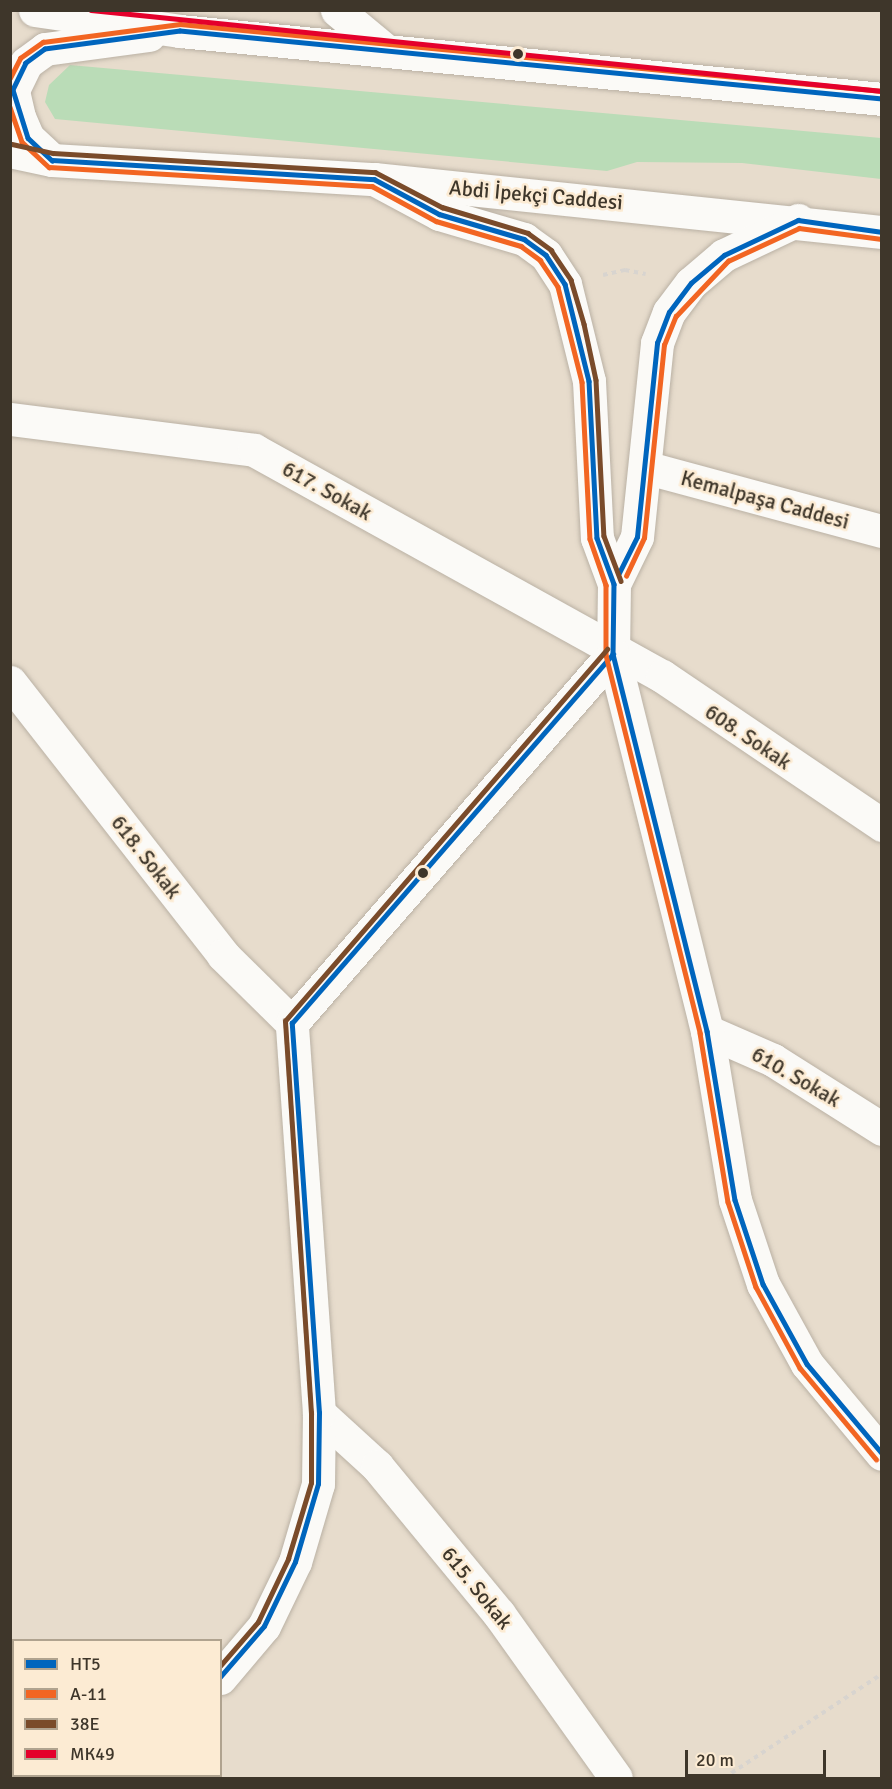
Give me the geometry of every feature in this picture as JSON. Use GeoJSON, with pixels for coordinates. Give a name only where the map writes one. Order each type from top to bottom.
{"type":"FeatureCollection","features":[{"type":"Feature","properties":{"kind":"main road"},"geometry":{"type":"LineString","coordinates":[[35,10],[180,31],[882,99]]}},
{"type":"Feature","properties":{"kind":"main road"},"geometry":{"type":"LineString","coordinates":[[337,10],[384,49]]}},
{"type":"Feature","properties":{"kind":"main road"},"geometry":{"type":"LineString","coordinates":[[52,160],[28,138],[19,117],[13,90],[26,63],[45,49],[180,31]]}},
{"type":"Feature","properties":{"kind":"main road","name":"Abdi İpekçi Caddesi"},"geometry":{"type":"LineString","coordinates":[[10,152],[52,160],[375,180],[798,220],[882,232]]}},
{"type":"Feature","properties":{"kind":"main road"},"geometry":{"type":"LineString","coordinates":[[375,180],[439,214],[524,239],[546,255],[565,284],[590,381],[597,538],[614,584],[613,654],[707,1031],[735,1200],[763,1284],[807,1364],[882,1454]]}},
{"type":"Feature","properties":{"kind":"main road"},"geometry":{"type":"LineString","coordinates":[[614,584],[637,537],[648,468],[657,343],[669,312],[691,283],[724,255],[798,220]]}},
{"type":"Feature","properties":{"kind":"main road","name":"617. Sokak"},"geometry":{"type":"LineString","coordinates":[[10,419],[254,450],[613,654]]}},
{"type":"Feature","properties":{"kind":"main road","name":"Kemalpaşa Caddesi"},"geometry":{"type":"LineString","coordinates":[[648,468],[882,531]]}},
{"type":"Feature","properties":{"kind":"main road"},"geometry":{"type":"LineString","coordinates":[[222,1676],[264,1626],[295,1562],[318,1484],[320,1413],[292,1023],[613,654]]}},
{"type":"Feature","properties":{"kind":"main road","name":"608. Sokak"},"geometry":{"type":"LineString","coordinates":[[613,654],[662,676],[882,825]]}},
{"type":"Feature","properties":{"kind":"main road","name":"618. Sokak"},"geometry":{"type":"LineString","coordinates":[[10,682],[223,955],[292,1023]]}},
{"type":"Feature","properties":{"kind":"main road","name":"610. Sokak"},"geometry":{"type":"LineString","coordinates":[[707,1031],[773,1060],[882,1129]]}},
{"type":"Feature","properties":{"kind":"main road","name":"615. Sokak"},"geometry":{"type":"LineString","coordinates":[[320,1413],[377,1466],[499,1614],[616,1779]]}},
{"type":"Feature","properties":{"kind":"path"},"geometry":{"type":"LineString","coordinates":[[565,284],[626,270],[691,283]]}},
{"type":"Feature","properties":{"kind":"path"},"geometry":{"type":"LineString","coordinates":[[724,1779],[882,1674]]}},
{"type":"Feature","properties":{"kind":"green space"},"geometry":{"type":"Polygon","coordinates":[[[70,65],[881,138],[881,179],[742,163],[637,162],[607,171],[55,119],[45,102],[49,85],[70,65]]]}},
{"type":"Feature","properties":{"kind":"transit line","name":"MK49"},"geometry":{"type":"LineString","coordinates":[[91,10],[882,91]]}},
{"type":"Feature","properties":{"kind":"transit line","name":"A-11"},"geometry":{"type":"LineString","coordinates":[[10,78],[20,58],[43,42],[180,24],[882,91]]}},
{"type":"Feature","properties":{"kind":"transit line","name":"HT5"},"geometry":{"type":"LineString","coordinates":[[882,99],[180,31],[45,49],[26,63],[13,90],[28,138],[52,160],[374,179],[439,214],[524,239],[546,255],[565,284],[589,381],[597,538],[614,584],[613,654],[707,1031],[735,1200],[763,1284],[807,1364],[882,1453]]}},
{"type":"Feature","properties":{"kind":"transit line","name":"A-11"},"geometry":{"type":"LineString","coordinates":[[10,107],[22,142],[49,167],[372,186],[436,221],[521,246],[540,260],[558,287],[582,382],[590,539],[606,585],[606,655],[700,1033],[728,1202],[756,1287],[800,1368],[876,1459]]}},
{"type":"Feature","properties":{"kind":"transit line","name":"38E"},"geometry":{"type":"LineString","coordinates":[[12,144],[53,153],[375,172],[442,207],[528,233],[551,250],[571,280],[584,324],[596,380],[604,536],[621,581]]}},
{"type":"Feature","properties":{"kind":"transit line","name":"HT5"},"geometry":{"type":"LineString","coordinates":[[619,573],[637,537],[657,343],[669,312],[691,283],[724,255],[798,220],[882,232]]}},
{"type":"Feature","properties":{"kind":"transit line","name":"A-11"},"geometry":{"type":"LineString","coordinates":[[626,576],[644,538],[664,345],[676,316],[728,261],[799,228],[881,239]]}},
{"type":"Feature","properties":{"kind":"transit line","name":"38E"},"geometry":{"type":"LineString","coordinates":[[222,1664],[258,1622],[288,1559],[311,1483],[311,1413],[285,1021],[607,649]]}},
{"type":"Feature","properties":{"kind":"transit line","name":"HT5"},"geometry":{"type":"LineString","coordinates":[[222,1675],[264,1626],[295,1562],[318,1484],[319,1413],[292,1023],[613,654]]}}]}
